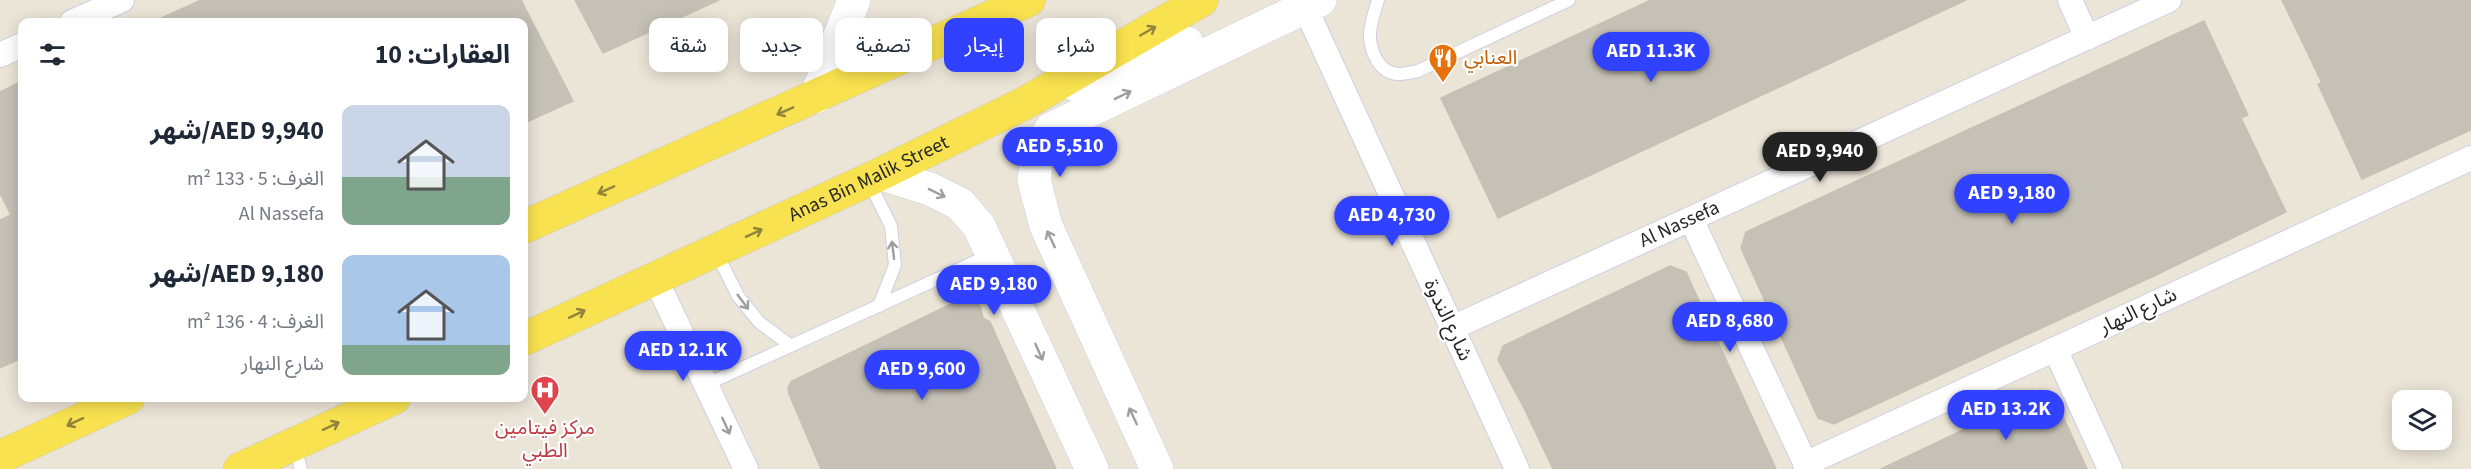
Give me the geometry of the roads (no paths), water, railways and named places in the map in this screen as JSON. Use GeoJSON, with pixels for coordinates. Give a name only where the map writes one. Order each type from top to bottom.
{"type":"FeatureCollection","features":[{"type":"Feature","properties":{"kind":"main road"},"geometry":{"type":"LineString","coordinates":[[528,225],[1029,0]]}},
{"type":"Feature","properties":{"kind":"main road","name":"Anas Bin Malik Street"},"geometry":{"type":"LineString","coordinates":[[528,337],[875,177],[1025,103],[1202,0]]}},
{"type":"Feature","properties":{"kind":"main road"},"geometry":{"type":"LineString","coordinates":[[0,457],[119,402]]}},
{"type":"Feature","properties":{"kind":"main road"},"geometry":{"type":"LineString","coordinates":[[240,469],[297,456],[387,402]]}},
{"type":"Feature","properties":{"kind":"street"},"geometry":{"type":"LineString","coordinates":[[81,18],[122,0]]}},
{"type":"Feature","properties":{"kind":"street"},"geometry":{"type":"LineString","coordinates":[[816,97],[854,0]]}},
{"type":"Feature","properties":{"kind":"street"},"geometry":{"type":"LineString","coordinates":[[2070,0],[2087,38]]}},
{"type":"Feature","properties":{"kind":"street","name":"Al Nassefa"},"geometry":{"type":"LineString","coordinates":[[1452,328],[2169,0]]}},
{"type":"Feature","properties":{"kind":"street"},"geometry":{"type":"LineString","coordinates":[[1025,103],[1309,2]]}},
{"type":"Feature","properties":{"kind":"street"},"geometry":{"type":"LineString","coordinates":[[1157,469],[1046,226],[1034,180],[1038,152],[1051,129],[1309,2]]}},
{"type":"Feature","properties":{"kind":"street","name":"شارع الندوة"},"geometry":{"type":"LineString","coordinates":[[1309,2],[1452,328],[1517,469]]}},
{"type":"Feature","properties":{"kind":"street"},"geometry":{"type":"LineString","coordinates":[[0,55],[18,47]]}},
{"type":"Feature","properties":{"kind":"street","name":"شارع النهار"},"geometry":{"type":"LineString","coordinates":[[1806,467],[2055,349],[2471,158]]}},
{"type":"Feature","properties":{"kind":"street"},"geometry":{"type":"LineString","coordinates":[[875,177],[930,189],[960,204],[979,226],[994,253],[1092,469]]}},
{"type":"Feature","properties":{"kind":"street"},"geometry":{"type":"LineString","coordinates":[[1691,219],[1806,467]]}},
{"type":"Feature","properties":{"kind":"street"},"geometry":{"type":"LineString","coordinates":[[655,279],[746,469]]}},
{"type":"Feature","properties":{"kind":"street"},"geometry":{"type":"LineString","coordinates":[[2055,349],[2110,469]]}},
{"type":"Feature","properties":{"kind":"lane"},"geometry":{"type":"LineString","coordinates":[[1378,0],[1370,33],[1372,47],[1376,60],[1385,70],[1398,74],[1418,71],[1569,0]]}},
{"type":"Feature","properties":{"kind":"lane"},"geometry":{"type":"LineString","coordinates":[[875,177],[891,226],[895,265],[879,306]]}},
{"type":"Feature","properties":{"kind":"lane"},"geometry":{"type":"LineString","coordinates":[[716,250],[738,296],[759,322],[791,346]]}},
{"type":"Feature","properties":{"kind":"lane"},"geometry":{"type":"LineString","coordinates":[[707,384],[994,253]]}},
{"type":"Feature","properties":{"kind":"place","name":"العنابي"},"geometry":{"type":"Point","coordinates":[1443,84]}},
{"type":"Feature","properties":{"kind":"place","name":"مركز فيتامين الطبي"},"geometry":{"type":"Point","coordinates":[545,416]}}]}
